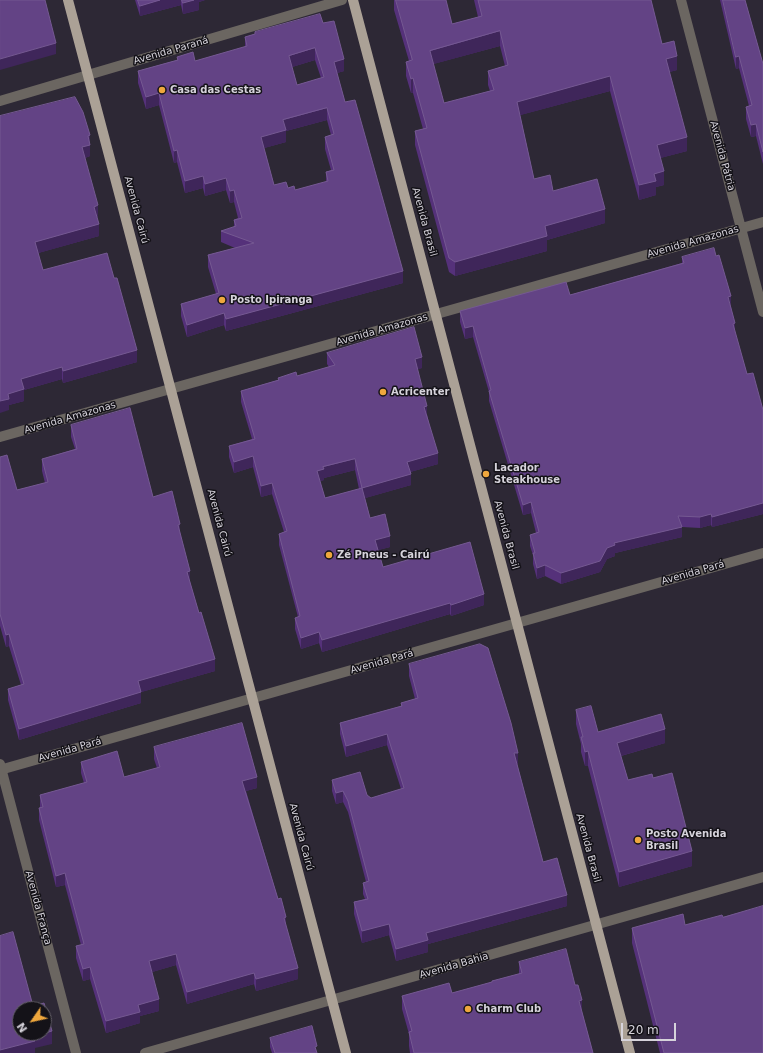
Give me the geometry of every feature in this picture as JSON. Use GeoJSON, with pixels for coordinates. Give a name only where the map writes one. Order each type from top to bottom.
{"type":"FeatureCollection","features":[{"type":"Feature","properties":{"kind":"main road","name":"Avenida Cairú"},"geometry":{"type":"LineString","coordinates":[[68,0],[346,1053]]}},
{"type":"Feature","properties":{"kind":"main road","name":"Avenida Brasil"},"geometry":{"type":"LineString","coordinates":[[353,0],[630,1053]]}},
{"type":"Feature","properties":{"kind":"street","name":"Avenida Paraná"},"geometry":{"type":"LineString","coordinates":[[0,101],[342,0]]}},
{"type":"Feature","properties":{"kind":"street","name":"Avenida Pátria"},"geometry":{"type":"LineString","coordinates":[[681,0],[763,312]]}},
{"type":"Feature","properties":{"kind":"street","name":"Avenida Amazonas"},"geometry":{"type":"LineString","coordinates":[[0,437],[763,222]]}},
{"type":"Feature","properties":{"kind":"street","name":"Avenida Pará"},"geometry":{"type":"LineString","coordinates":[[0,768],[253,699],[763,553]]}},
{"type":"Feature","properties":{"kind":"street","name":"Avenida França"},"geometry":{"type":"LineString","coordinates":[[0,768],[76,1053]]}},
{"type":"Feature","properties":{"kind":"street","name":"Avenida Bahia"},"geometry":{"type":"LineString","coordinates":[[145,1053],[596,926],[763,877]]}},
{"type":"Feature","properties":{"kind":"building"},"geometry":{"type":"Polygon","coordinates":[[[0,0],[45,0],[56,43],[0,59],[0,0]]]}},
{"type":"Feature","properties":{"kind":"building"},"geometry":{"type":"Polygon","coordinates":[[[138,0],[160,0],[140,6],[138,0]]]}},
{"type":"Feature","properties":{"kind":"building"},"geometry":{"type":"Polygon","coordinates":[[[182,0],[194,0],[183,3],[182,0]]]}},
{"type":"Feature","properties":{"kind":"building"},"geometry":{"type":"Polygon","coordinates":[[[396,0],[446,0],[452,24],[482,16],[478,0],[651,0],[662,44],[674,41],[677,56],[666,59],[687,137],[657,145],[664,171],[654,174],[656,181],[639,185],[610,76],[517,102],[534,179],[550,175],[553,191],[597,179],[605,209],[545,226],[547,236],[455,262],[449,258],[415,131],[427,128],[413,78],[411,79],[406,62],[412,60],[396,0]],[[500,31],[430,51],[444,103],[494,90],[488,71],[508,65],[500,31]]]}},
{"type":"Feature","properties":{"kind":"building"},"geometry":{"type":"Polygon","coordinates":[[[723,0],[745,0],[763,64],[763,152],[756,124],[751,125],[746,107],[752,105],[739,56],[736,57],[723,0]]]}},
{"type":"Feature","properties":{"kind":"building"},"geometry":{"type":"Polygon","coordinates":[[[320,14],[323,23],[334,21],[344,59],[334,62],[345,102],[355,100],[403,271],[226,319],[224,313],[187,325],[181,304],[219,293],[208,255],[254,243],[221,231],[236,226],[234,220],[242,218],[234,190],[230,191],[226,178],[205,184],[203,176],[185,181],[177,150],[174,151],[159,93],[146,97],[138,71],[178,60],[177,57],[193,52],[195,61],[247,46],[245,37],[255,34],[255,32],[320,14]],[[315,48],[289,56],[297,85],[324,77],[315,48]],[[327,108],[283,120],[286,130],[261,137],[274,185],[286,182],[288,188],[294,186],[295,190],[328,181],[326,172],[334,170],[325,137],[334,134],[327,108]]]}},
{"type":"Feature","properties":{"kind":"building"},"geometry":{"type":"Polygon","coordinates":[[[75,97],[83,112],[90,135],[88,136],[90,145],[82,147],[98,205],[94,207],[99,224],[35,242],[43,270],[107,253],[114,278],[117,278],[137,350],[63,371],[62,367],[21,379],[24,389],[8,394],[9,399],[0,401],[0,116],[75,97]]]}},
{"type":"Feature","properties":{"kind":"building"},"geometry":{"type":"Polygon","coordinates":[[[714,248],[716,256],[719,255],[731,296],[728,297],[735,323],[733,324],[747,374],[753,373],[763,410],[763,503],[712,517],[711,514],[700,517],[678,516],[682,527],[614,543],[615,545],[607,548],[600,561],[561,573],[545,565],[537,568],[530,535],[539,532],[531,502],[523,505],[489,391],[491,390],[473,326],[465,328],[460,311],[566,282],[570,295],[684,263],[682,257],[714,248]]]}},
{"type":"Feature","properties":{"kind":"building"},"geometry":{"type":"Polygon","coordinates":[[[414,327],[422,357],[415,359],[427,406],[424,407],[438,453],[407,462],[411,474],[362,488],[370,518],[385,514],[390,536],[375,540],[383,567],[470,542],[484,594],[451,605],[450,603],[322,640],[319,632],[301,638],[295,618],[300,616],[279,534],[287,531],[272,483],[261,486],[253,456],[234,462],[229,446],[255,439],[241,391],[279,380],[278,378],[296,372],[297,376],[335,365],[327,353],[414,327]],[[355,459],[323,467],[324,469],[317,471],[325,498],[362,488],[355,459]]]}},
{"type":"Feature","properties":{"kind":"building"},"geometry":{"type":"Polygon","coordinates":[[[130,408],[153,497],[172,491],[180,524],[178,525],[190,571],[187,572],[215,659],[138,681],[141,692],[19,729],[8,689],[24,684],[9,634],[6,635],[0,614],[0,457],[7,455],[17,490],[48,482],[42,459],[77,449],[71,425],[130,408]]]}},
{"type":"Feature","properties":{"kind":"building"},"geometry":{"type":"Polygon","coordinates":[[[480,644],[488,648],[511,723],[518,753],[514,753],[543,862],[557,858],[567,895],[426,933],[428,940],[396,949],[389,924],[362,931],[354,902],[368,899],[363,883],[369,881],[348,801],[343,791],[336,793],[332,780],[360,772],[367,795],[371,798],[404,788],[387,734],[346,746],[340,723],[402,706],[401,703],[418,698],[409,664],[480,644]]]}},
{"type":"Feature","properties":{"kind":"building"},"geometry":{"type":"Polygon","coordinates":[[[591,706],[598,732],[661,714],[665,729],[617,743],[628,780],[652,774],[653,778],[672,773],[692,851],[619,872],[588,751],[585,752],[581,737],[583,737],[576,710],[591,706]]]}},
{"type":"Feature","properties":{"kind":"building"},"geometry":{"type":"Polygon","coordinates":[[[242,723],[257,777],[242,781],[278,899],[281,898],[286,917],[284,918],[298,968],[256,979],[254,973],[187,992],[176,954],[149,961],[159,999],[138,1005],[140,1012],[106,1021],[90,967],[83,969],[76,946],[84,944],[65,873],[56,876],[39,808],[43,807],[40,795],[87,782],[81,762],[117,751],[124,777],[160,767],[154,747],[242,723]]]}},
{"type":"Feature","properties":{"kind":"building"},"geometry":{"type":"Polygon","coordinates":[[[763,906],[763,1053],[664,1053],[632,928],[683,914],[685,925],[722,915],[723,917],[763,906]]]}},
{"type":"Feature","properties":{"kind":"building"},"geometry":{"type":"Polygon","coordinates":[[[13,932],[32,1001],[12,1001],[12,1041],[35,1041],[0,1050],[0,936],[13,932]]]}},
{"type":"Feature","properties":{"kind":"building"},"geometry":{"type":"Polygon","coordinates":[[[566,949],[575,985],[578,985],[582,1000],[579,1001],[593,1053],[414,1053],[409,1032],[412,1031],[402,996],[449,983],[452,993],[492,982],[522,973],[519,962],[566,949]]]}},
{"type":"Feature","properties":{"kind":"building"},"geometry":{"type":"Polygon","coordinates":[[[312,1026],[317,1046],[315,1047],[317,1053],[275,1053],[270,1038],[312,1026]]]}},
{"type":"Feature","properties":{"kind":"place","name":"Casa das Cestas"},"geometry":{"type":"Point","coordinates":[162,90]}},
{"type":"Feature","properties":{"kind":"place","name":"Posto Ipiranga"},"geometry":{"type":"Point","coordinates":[222,300]}},
{"type":"Feature","properties":{"kind":"place","name":"Acricenter"},"geometry":{"type":"Point","coordinates":[383,392]}},
{"type":"Feature","properties":{"kind":"place","name":"Lacador Steakhouse"},"geometry":{"type":"Point","coordinates":[486,474]}},
{"type":"Feature","properties":{"kind":"place","name":"Zé Pneus - Cairú"},"geometry":{"type":"Point","coordinates":[329,555]}},
{"type":"Feature","properties":{"kind":"place","name":"Posto Avenida Brasil"},"geometry":{"type":"Point","coordinates":[638,840]}},
{"type":"Feature","properties":{"kind":"place","name":"Charm Club"},"geometry":{"type":"Point","coordinates":[468,1009]}}]}
